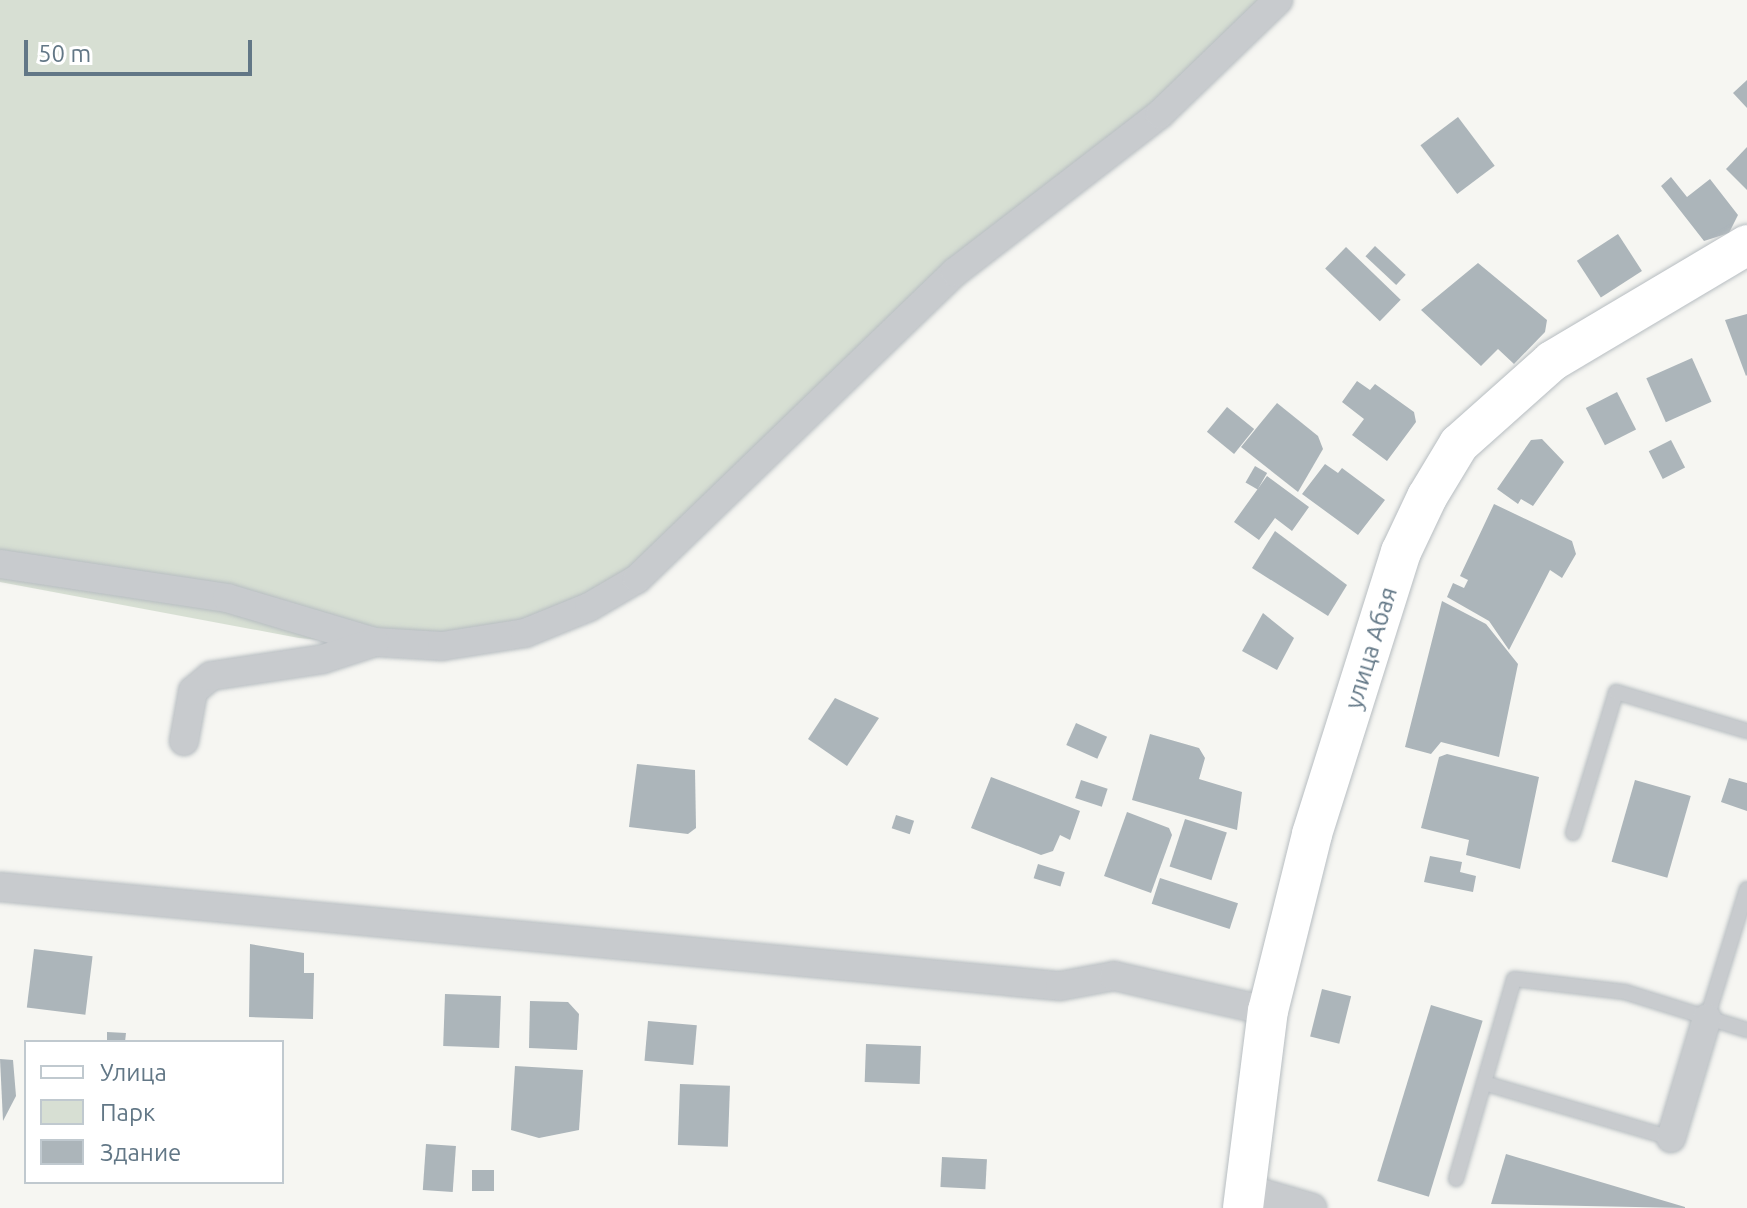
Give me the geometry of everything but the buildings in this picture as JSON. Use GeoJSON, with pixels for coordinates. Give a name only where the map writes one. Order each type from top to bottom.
{"type":"FeatureCollection","features":[{"type":"Feature","properties":{"kind":"main road","name":"улица Абая"},"geometry":{"type":"LineString","coordinates":[[1243,1198],[1268,1011],[1312,834],[1401,552],[1459,444],[1552,361],[1747,245]]}},
{"type":"Feature","properties":{"kind":"street"},"geometry":{"type":"LineString","coordinates":[[0,564],[227,598],[375,642],[442,646],[525,633],[637,579],[955,272],[1160,114],[1278,0]]}},
{"type":"Feature","properties":{"kind":"street"},"geometry":{"type":"LineString","coordinates":[[184,741],[193,691],[211,676],[323,659],[375,642]]}},
{"type":"Feature","properties":{"kind":"street"},"geometry":{"type":"LineString","coordinates":[[0,887],[1060,986],[1114,976],[1268,1011]]}},
{"type":"Feature","properties":{"kind":"street"},"geometry":{"type":"LineString","coordinates":[[1671,1138],[1707,1018]]}},
{"type":"Feature","properties":{"kind":"street"},"geometry":{"type":"LineString","coordinates":[[1243,1198],[1312,1208]]}},
{"type":"Feature","properties":{"kind":"lane"},"geometry":{"type":"LineString","coordinates":[[1573,833],[1616,692],[1747,731]]}},
{"type":"Feature","properties":{"kind":"lane"},"geometry":{"type":"LineString","coordinates":[[1707,1018],[1747,889]]}},
{"type":"Feature","properties":{"kind":"lane"},"geometry":{"type":"LineString","coordinates":[[1456,1179],[1514,979],[1625,992],[1747,1030]]}},
{"type":"Feature","properties":{"kind":"lane"},"geometry":{"type":"LineString","coordinates":[[1484,1083],[1671,1138]]}},
{"type":"Feature","properties":{"kind":"green space"},"geometry":{"type":"Polygon","coordinates":[[[0,0],[1271,0],[646,569],[548,618],[415,649],[299,638],[0,582],[0,0]]]}}]}
